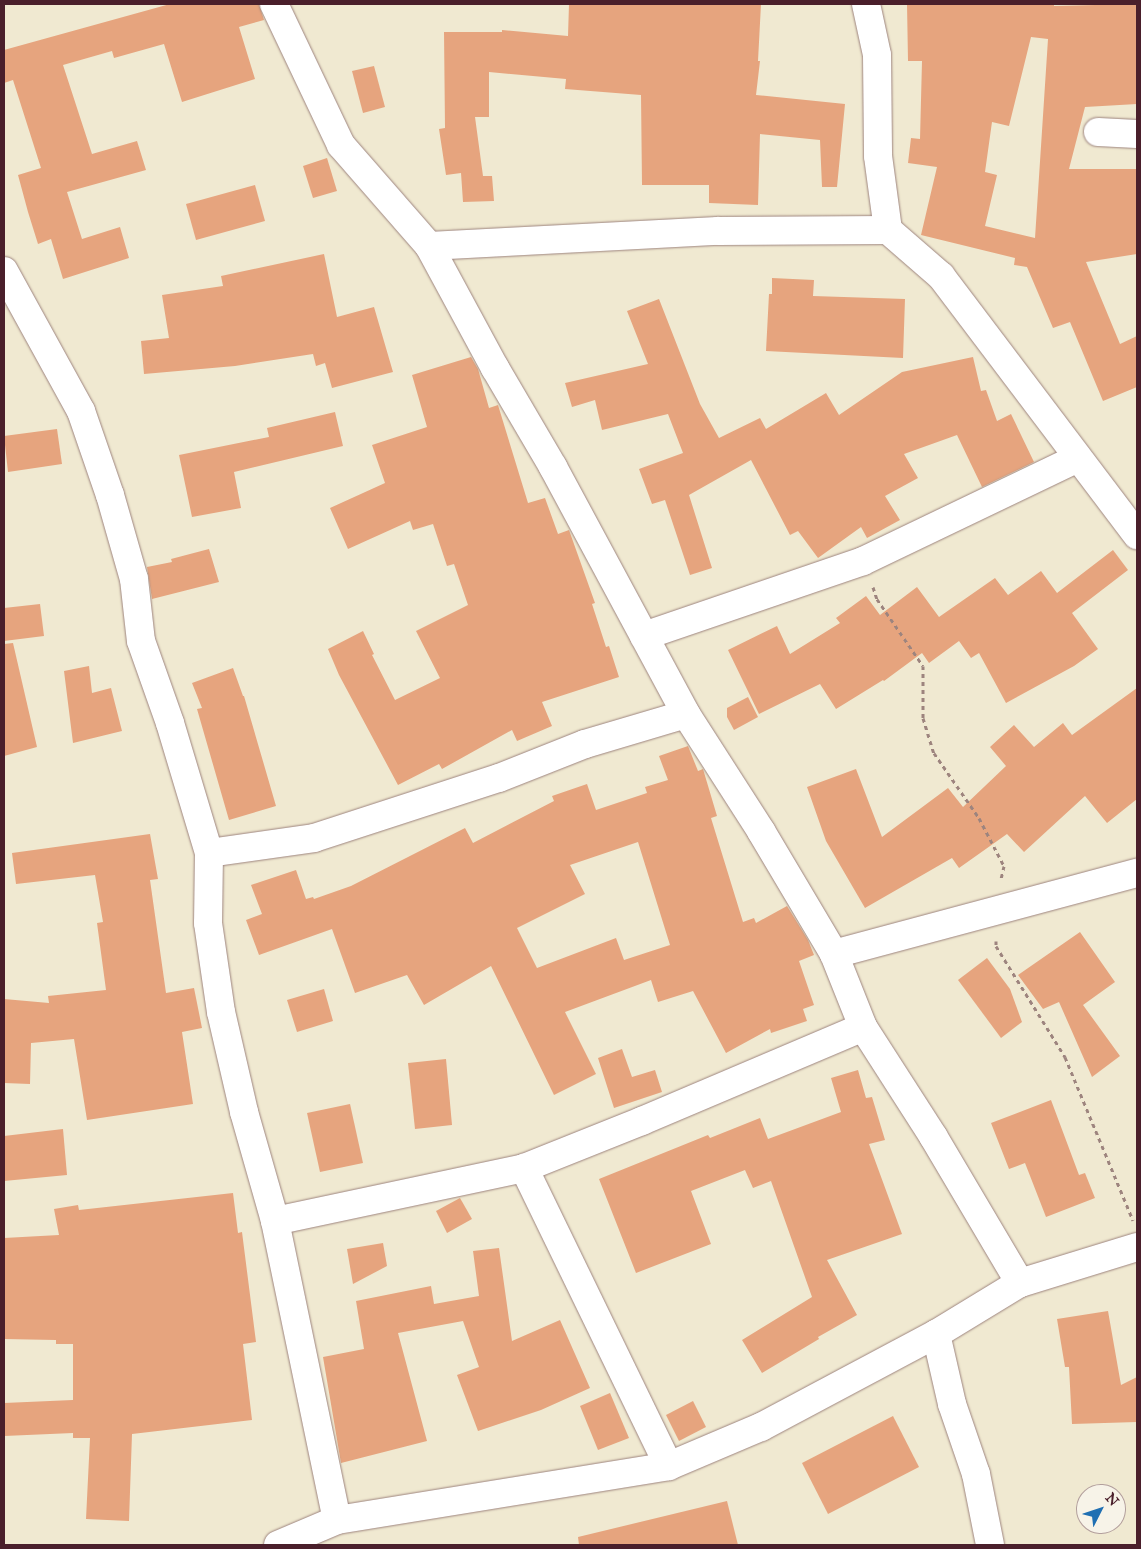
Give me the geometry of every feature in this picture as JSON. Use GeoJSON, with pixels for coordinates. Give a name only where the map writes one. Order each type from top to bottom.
{"type":"FeatureCollection","features":[{"type":"Feature","properties":{"kind":"street"},"geometry":{"type":"LineString","coordinates":[[274,4],[341,146],[429,246],[686,714],[761,830],[834,954],[863,1027],[933,1136],[1020,1283]]}},
{"type":"Feature","properties":{"kind":"street"},"geometry":{"type":"LineString","coordinates":[[866,4],[877,55],[878,156],[888,230]]}},
{"type":"Feature","properties":{"kind":"street"},"geometry":{"type":"LineString","coordinates":[[1098,132],[1137,134]]}},
{"type":"Feature","properties":{"kind":"street"},"geometry":{"type":"LineString","coordinates":[[429,246],[718,231],[888,230],[941,276],[1137,535]]}},
{"type":"Feature","properties":{"kind":"street"},"geometry":{"type":"LineString","coordinates":[[4,272],[81,411],[110,495],[134,579],[141,641],[170,723],[209,853],[208,924],[221,1012],[244,1112],[275,1220],[337,1520]]}},
{"type":"Feature","properties":{"kind":"street"},"geometry":{"type":"LineString","coordinates":[[644,636],[863,561],[1078,458]]}},
{"type":"Feature","properties":{"kind":"street"},"geometry":{"type":"LineString","coordinates":[[209,853],[314,838],[499,778],[585,744],[686,714]]}},
{"type":"Feature","properties":{"kind":"street"},"geometry":{"type":"LineString","coordinates":[[834,954],[1137,873]]}},
{"type":"Feature","properties":{"kind":"street"},"geometry":{"type":"LineString","coordinates":[[275,1220],[524,1168],[642,1121],[863,1027]]}},
{"type":"Feature","properties":{"kind":"street"},"geometry":{"type":"LineString","coordinates":[[524,1168],[669,1466]]}},
{"type":"Feature","properties":{"kind":"street"},"geometry":{"type":"LineString","coordinates":[[278,1545],[337,1520],[669,1466],[760,1427],[936,1334],[1020,1283],[1135,1234]]}},
{"type":"Feature","properties":{"kind":"street"},"geometry":{"type":"LineString","coordinates":[[936,1334],[952,1404],[976,1474],[990,1545]]}},
{"type":"Feature","properties":{"kind":"path"},"geometry":{"type":"LineString","coordinates":[[863,561],[877,599],[923,666],[923,718],[934,754],[979,818],[1004,866],[994,912],[996,946],[1064,1057],[1135,1234]]}},
{"type":"Feature","properties":{"kind":"building"},"geometry":{"type":"Polygon","coordinates":[[[170,4],[259,4],[264,20],[239,27],[255,79],[182,102],[164,44],[114,58],[112,51],[63,65],[92,154],[137,141],[146,170],[67,192],[82,239],[120,227],[129,258],[63,279],[51,239],[38,244],[18,175],[41,168],[13,80],[4,83],[4,50],[170,4]]]}},
{"type":"Feature","properties":{"kind":"building"},"geometry":{"type":"Polygon","coordinates":[[[569,4],[761,4],[758,61],[760,61],[756,95],[845,104],[837,187],[822,187],[820,140],[760,134],[758,205],[709,203],[709,185],[642,185],[641,95],[565,89],[566,79],[489,72],[489,117],[475,117],[483,176],[492,176],[494,201],[463,202],[461,173],[446,175],[439,129],[445,128],[444,32],[502,32],[502,30],[568,36],[569,4]]]}},
{"type":"Feature","properties":{"kind":"building"},"geometry":{"type":"Polygon","coordinates":[[[907,4],[1054,4],[1054,6],[1137,4],[1137,104],[1085,107],[1069,169],[1137,169],[1137,254],[1086,262],[1120,344],[1137,336],[1137,387],[1103,401],[1070,322],[1053,328],[1027,267],[1014,265],[1015,258],[921,235],[937,167],[908,163],[911,138],[920,139],[922,61],[908,61],[907,4]],[[1031,37],[1009,126],[992,122],[985,172],[997,175],[985,226],[1035,238],[1048,39],[1031,37]]]}},
{"type":"Feature","properties":{"kind":"building"},"geometry":{"type":"Polygon","coordinates":[[[374,66],[385,107],[363,113],[352,71],[374,66]]]}},
{"type":"Feature","properties":{"kind":"building"},"geometry":{"type":"Polygon","coordinates":[[[327,158],[337,191],[313,198],[303,166],[327,158]]]}},
{"type":"Feature","properties":{"kind":"building"},"geometry":{"type":"Polygon","coordinates":[[[255,185],[265,221],[196,240],[186,204],[255,185]]]}},
{"type":"Feature","properties":{"kind":"building"},"geometry":{"type":"Polygon","coordinates":[[[324,254],[337,317],[374,307],[393,372],[332,388],[325,363],[316,366],[313,354],[235,366],[144,374],[141,341],[169,338],[162,295],[223,286],[221,276],[324,254]]]}},
{"type":"Feature","properties":{"kind":"building"},"geometry":{"type":"Polygon","coordinates":[[[772,278],[814,280],[813,296],[905,299],[903,358],[766,351],[769,294],[772,294],[772,278]]]}},
{"type":"Feature","properties":{"kind":"building"},"geometry":{"type":"Polygon","coordinates":[[[659,299],[700,404],[719,438],[760,418],[766,429],[826,393],[839,415],[902,372],[973,357],[981,391],[986,390],[997,421],[1011,414],[1034,462],[982,487],[957,435],[904,454],[918,478],[885,496],[900,520],[867,538],[861,527],[818,558],[798,531],[790,535],[751,460],[689,495],[712,568],[690,575],[665,500],[652,504],[639,469],[683,453],[668,414],[602,430],[595,400],[572,407],[565,383],[648,364],[627,311],[659,299]]]}},
{"type":"Feature","properties":{"kind":"building"},"geometry":{"type":"Polygon","coordinates":[[[471,357],[478,369],[489,408],[498,405],[528,503],[545,498],[558,534],[569,530],[595,603],[592,604],[606,647],[609,646],[619,677],[542,702],[552,726],[517,741],[512,730],[442,769],[439,764],[398,785],[339,675],[328,649],[363,631],[374,654],[372,655],[395,700],[440,678],[416,631],[468,605],[454,564],[447,566],[433,524],[413,530],[410,521],[348,549],[330,508],[385,483],[372,445],[427,427],[412,375],[471,357]]]}},
{"type":"Feature","properties":{"kind":"building"},"geometry":{"type":"Polygon","coordinates":[[[335,412],[343,446],[234,472],[241,508],[192,517],[179,455],[269,437],[267,428],[335,412]]]}},
{"type":"Feature","properties":{"kind":"building"},"geometry":{"type":"Polygon","coordinates":[[[57,429],[62,464],[8,472],[4,436],[57,429]]]}},
{"type":"Feature","properties":{"kind":"building"},"geometry":{"type":"Polygon","coordinates":[[[209,549],[219,582],[152,599],[147,567],[172,562],[171,559],[209,549]]]}},
{"type":"Feature","properties":{"kind":"building"},"geometry":{"type":"Polygon","coordinates":[[[1113,550],[1128,570],[1072,613],[1098,649],[1074,666],[1006,703],[979,653],[971,658],[959,641],[929,663],[922,653],[884,681],[836,709],[820,684],[759,714],[728,650],[777,626],[790,654],[840,623],[836,618],[866,596],[880,615],[917,587],[939,617],[995,578],[1008,595],[1041,571],[1057,593],[1113,550]]]}},
{"type":"Feature","properties":{"kind":"building"},"geometry":{"type":"Polygon","coordinates":[[[40,604],[44,636],[4,641],[4,608],[40,604]]]}},
{"type":"Feature","properties":{"kind":"building"},"geometry":{"type":"Polygon","coordinates":[[[13,643],[37,747],[4,756],[4,644],[13,643]]]}},
{"type":"Feature","properties":{"kind":"building"},"geometry":{"type":"Polygon","coordinates":[[[89,666],[92,693],[111,688],[122,731],[73,743],[64,671],[89,666]]]}},
{"type":"Feature","properties":{"kind":"building"},"geometry":{"type":"Polygon","coordinates":[[[233,668],[244,696],[276,806],[229,820],[197,709],[202,708],[192,683],[233,668]]]}},
{"type":"Feature","properties":{"kind":"building"},"geometry":{"type":"Polygon","coordinates":[[[1137,688],[1137,799],[1107,823],[1085,796],[1024,852],[1007,834],[959,868],[952,858],[865,908],[826,841],[807,787],[856,769],[882,837],[948,788],[963,807],[1006,766],[990,747],[1014,725],[1034,747],[1063,723],[1072,735],[1137,688]]]}},
{"type":"Feature","properties":{"kind":"building"},"geometry":{"type":"Polygon","coordinates":[[[748,697],[758,717],[734,730],[727,717],[727,708],[748,697]]]}},
{"type":"Feature","properties":{"kind":"building"},"geometry":{"type":"Polygon","coordinates":[[[688,746],[698,771],[703,769],[717,816],[711,818],[743,922],[754,918],[756,923],[787,906],[808,940],[814,955],[799,961],[814,1005],[803,1009],[807,1021],[771,1033],[770,1029],[726,1053],[693,991],[658,1002],[651,980],[565,1012],[596,1074],[554,1095],[491,966],[424,1005],[407,975],[355,993],[332,929],[259,955],[246,920],[262,914],[251,885],[296,870],[306,899],[313,897],[314,899],[351,886],[465,828],[473,843],[554,801],[552,796],[587,784],[596,810],[647,793],[645,787],[668,780],[659,756],[688,746]],[[638,842],[570,865],[585,894],[517,928],[537,968],[616,938],[624,960],[670,945],[638,842]]]}},
{"type":"Feature","properties":{"kind":"building"},"geometry":{"type":"Polygon","coordinates":[[[150,834],[158,879],[150,880],[166,993],[194,988],[202,1028],[182,1032],[193,1104],[87,1120],[74,1039],[31,1043],[30,1084],[4,1083],[4,999],[49,1003],[48,996],[106,990],[97,923],[103,922],[95,875],[16,884],[12,853],[150,834]]]}},
{"type":"Feature","properties":{"kind":"building"},"geometry":{"type":"Polygon","coordinates":[[[1080,932],[1115,982],[1083,1005],[1120,1056],[1092,1077],[1059,1002],[1043,1009],[1018,975],[1080,932]]]}},
{"type":"Feature","properties":{"kind":"building"},"geometry":{"type":"Polygon","coordinates":[[[987,958],[1010,989],[1022,1022],[1001,1038],[958,980],[987,958]]]}},
{"type":"Feature","properties":{"kind":"building"},"geometry":{"type":"Polygon","coordinates":[[[324,989],[333,1021],[297,1032],[287,1000],[324,989]]]}},
{"type":"Feature","properties":{"kind":"building"},"geometry":{"type":"Polygon","coordinates":[[[622,1049],[632,1077],[655,1070],[662,1092],[614,1108],[598,1058],[622,1049]]]}},
{"type":"Feature","properties":{"kind":"building"},"geometry":{"type":"Polygon","coordinates":[[[446,1059],[452,1125],[415,1129],[408,1063],[446,1059]]]}},
{"type":"Feature","properties":{"kind":"building"},"geometry":{"type":"Polygon","coordinates":[[[858,1070],[866,1098],[872,1097],[885,1140],[869,1144],[902,1234],[827,1260],[857,1315],[818,1337],[819,1339],[762,1373],[742,1340],[812,1297],[771,1181],[753,1188],[745,1170],[691,1191],[711,1244],[636,1273],[599,1179],[708,1135],[710,1138],[760,1118],[768,1139],[841,1112],[831,1078],[858,1070]]]}},
{"type":"Feature","properties":{"kind":"building"},"geometry":{"type":"Polygon","coordinates":[[[1051,1100],[1079,1175],[1085,1173],[1095,1198],[1046,1217],[1025,1163],[1009,1169],[991,1123],[1051,1100]]]}},
{"type":"Feature","properties":{"kind":"building"},"geometry":{"type":"Polygon","coordinates":[[[350,1104],[363,1163],[320,1172],[307,1113],[350,1104]]]}},
{"type":"Feature","properties":{"kind":"building"},"geometry":{"type":"Polygon","coordinates":[[[63,1129],[67,1175],[4,1181],[4,1136],[63,1129]]]}},
{"type":"Feature","properties":{"kind":"building"},"geometry":{"type":"Polygon","coordinates":[[[233,1193],[238,1233],[242,1232],[256,1342],[243,1344],[252,1420],[132,1434],[129,1521],[86,1519],[90,1438],[73,1438],[73,1433],[4,1436],[4,1403],[73,1400],[73,1344],[56,1344],[56,1340],[4,1339],[4,1238],[59,1235],[54,1209],[78,1205],[79,1210],[233,1193]]]}},
{"type":"Feature","properties":{"kind":"building"},"geometry":{"type":"Polygon","coordinates":[[[460,1198],[472,1219],[447,1233],[436,1211],[460,1198]]]}},
{"type":"Feature","properties":{"kind":"building"},"geometry":{"type":"Polygon","coordinates":[[[383,1243],[387,1266],[353,1284],[347,1249],[383,1243]]]}},
{"type":"Feature","properties":{"kind":"building"},"geometry":{"type":"Polygon","coordinates":[[[499,1248],[512,1341],[560,1320],[590,1388],[541,1410],[478,1431],[457,1375],[479,1367],[463,1321],[398,1333],[427,1441],[341,1463],[323,1357],[364,1349],[356,1301],[431,1286],[434,1304],[479,1296],[473,1251],[499,1248]]]}},
{"type":"Feature","properties":{"kind":"building"},"geometry":{"type":"Polygon","coordinates":[[[1108,1311],[1121,1385],[1137,1377],[1137,1422],[1072,1424],[1069,1367],[1065,1367],[1057,1319],[1108,1311]]]}},
{"type":"Feature","properties":{"kind":"building"},"geometry":{"type":"Polygon","coordinates":[[[610,1393],[629,1438],[598,1450],[580,1406],[610,1393]]]}},
{"type":"Feature","properties":{"kind":"building"},"geometry":{"type":"Polygon","coordinates":[[[693,1401],[706,1427],[679,1441],[666,1415],[693,1401]]]}},
{"type":"Feature","properties":{"kind":"building"},"geometry":{"type":"Polygon","coordinates":[[[893,1416],[919,1467],[828,1514],[802,1463],[893,1416]]]}},
{"type":"Feature","properties":{"kind":"building"},"geometry":{"type":"Polygon","coordinates":[[[727,1501],[738,1545],[579,1545],[578,1537],[727,1501]]]}}]}
